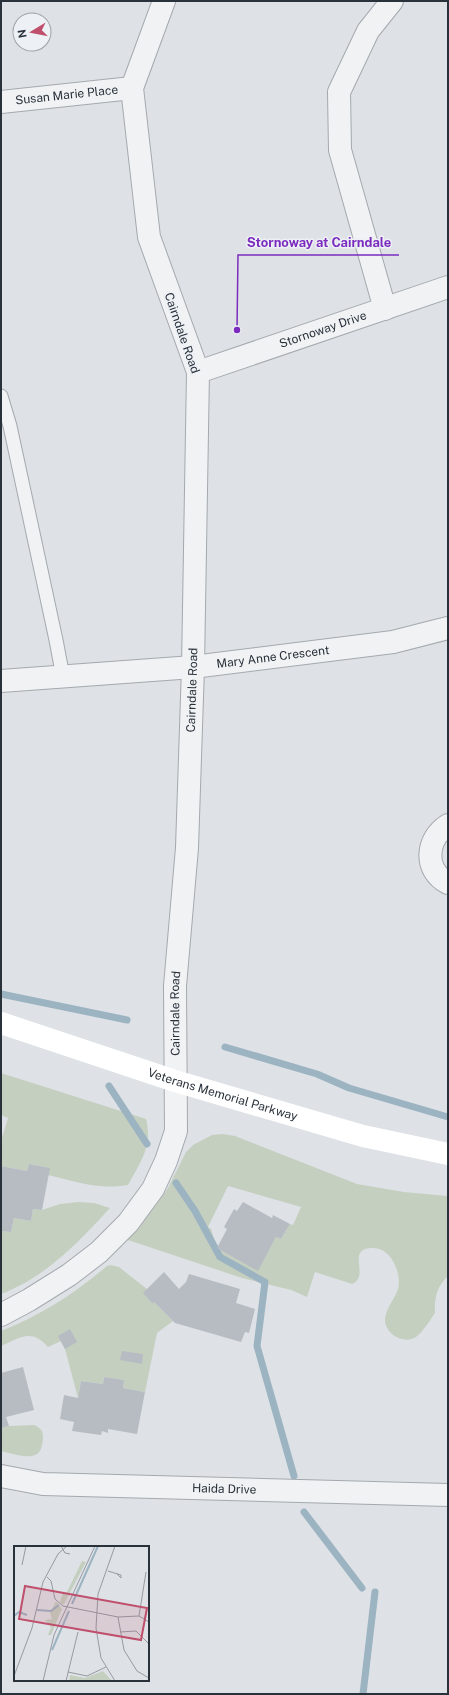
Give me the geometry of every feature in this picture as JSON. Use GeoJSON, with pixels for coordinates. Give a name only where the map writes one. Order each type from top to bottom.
{"type":"FeatureCollection","features":[{"type":"Feature","properties":{"kind":"main road","name":"Veterans Memorial Parkway"},"geometry":{"type":"LineString","coordinates":[[1,1023],[175,1081],[363,1136],[448,1154]]}},
{"type":"Feature","properties":{"kind":"street","name":"Cairndale Road"},"geometry":{"type":"LineString","coordinates":[[1,1315],[30,1300],[62,1279],[99,1252],[128,1223],[153,1189],[166,1161],[176,1131],[175,986],[187,848],[193,667],[198,372],[149,237],[132,88],[164,1]]}},
{"type":"Feature","properties":{"kind":"street"},"geometry":{"type":"LineString","coordinates":[[385,309],[340,150],[339,92],[368,31],[392,1]]}},
{"type":"Feature","properties":{"kind":"street","name":"Susan Marie Place"},"geometry":{"type":"LineString","coordinates":[[1,102],[132,88]]}},
{"type":"Feature","properties":{"kind":"street","name":"Stornoway Drive"},"geometry":{"type":"LineString","coordinates":[[198,372],[448,287]]}},
{"type":"Feature","properties":{"kind":"street","name":"Mary Anne Crescent"},"geometry":{"type":"LineString","coordinates":[[1,681],[193,667],[393,642],[448,628]]}},
{"type":"Feature","properties":{"kind":"street"},"geometry":{"type":"LineString","coordinates":[[448,826],[440,831],[432,842],[430,856],[434,870],[443,880],[448,883]]}},
{"type":"Feature","properties":{"kind":"street","name":"Haida Drive"},"geometry":{"type":"LineString","coordinates":[[1,1476],[43,1484],[448,1495]]}},
{"type":"Feature","properties":{"kind":"lane"},"geometry":{"type":"LineString","coordinates":[[1,396],[10,426],[56,640],[62,676]]}},
{"type":"Feature","properties":{"kind":"green space"},"geometry":{"type":"Polygon","coordinates":[[[1,1073],[146,1119],[148,1129],[147,1145],[141,1161],[128,1185],[107,1187],[78,1183],[48,1175],[49,1168],[29,1164],[27,1171],[1,1166],[1,1141],[8,1118],[1,1115],[1,1073]]]}},
{"type":"Feature","properties":{"kind":"green space"},"geometry":{"type":"Polygon","coordinates":[[[223,1134],[235,1136],[357,1184],[404,1192],[448,1196],[448,1276],[441,1284],[437,1293],[435,1313],[421,1332],[416,1337],[406,1340],[396,1337],[388,1330],[385,1316],[395,1297],[399,1283],[397,1269],[394,1262],[390,1256],[379,1249],[372,1248],[364,1250],[360,1253],[359,1275],[357,1280],[352,1284],[315,1272],[307,1297],[291,1290],[242,1278],[122,1238],[140,1223],[156,1205],[168,1188],[186,1152],[193,1145],[212,1135],[223,1134]],[[228,1186],[208,1227],[211,1229],[217,1248],[258,1270],[276,1237],[281,1239],[290,1224],[293,1225],[301,1207],[228,1186]]]}},
{"type":"Feature","properties":{"kind":"green space"},"geometry":{"type":"Polygon","coordinates":[[[78,1202],[94,1203],[110,1208],[74,1246],[61,1257],[33,1278],[1,1294],[2,1231],[11,1232],[14,1218],[31,1221],[33,1209],[42,1210],[60,1204],[78,1202]]]}},
{"type":"Feature","properties":{"kind":"green space"},"geometry":{"type":"Polygon","coordinates":[[[111,1265],[119,1267],[147,1289],[153,1303],[154,1302],[173,1321],[157,1333],[145,1392],[123,1388],[124,1380],[104,1377],[103,1384],[81,1381],[78,1398],[65,1349],[61,1341],[48,1347],[36,1338],[25,1336],[1,1346],[1,1331],[30,1318],[57,1303],[107,1266],[111,1265]]]}},
{"type":"Feature","properties":{"kind":"green space"},"geometry":{"type":"Polygon","coordinates":[[[34,1425],[40,1428],[43,1435],[42,1446],[38,1453],[28,1456],[1,1451],[1,1428],[9,1426],[34,1425]]]}},
{"type":"Feature","properties":{"kind":"building"},"geometry":{"type":"Polygon","coordinates":[[[29,1164],[50,1168],[42,1210],[33,1209],[31,1221],[14,1218],[11,1232],[1,1231],[1,1166],[27,1171],[29,1164]]]}},
{"type":"Feature","properties":{"kind":"building"},"geometry":{"type":"Polygon","coordinates":[[[243,1202],[272,1218],[273,1215],[290,1224],[281,1239],[276,1237],[258,1271],[217,1248],[227,1229],[224,1227],[234,1209],[237,1211],[243,1202]]]}},
{"type":"Feature","properties":{"kind":"building"},"geometry":{"type":"Polygon","coordinates":[[[164,1272],[179,1289],[186,1282],[189,1274],[240,1289],[236,1303],[255,1309],[249,1333],[245,1332],[241,1342],[175,1323],[143,1293],[164,1272]]]}},
{"type":"Feature","properties":{"kind":"building"},"geometry":{"type":"Polygon","coordinates":[[[70,1329],[77,1342],[65,1349],[58,1336],[70,1329]]]}},
{"type":"Feature","properties":{"kind":"building"},"geometry":{"type":"Polygon","coordinates":[[[122,1351],[143,1354],[142,1364],[120,1360],[122,1351]]]}},
{"type":"Feature","properties":{"kind":"building"},"geometry":{"type":"Polygon","coordinates":[[[23,1367],[34,1410],[6,1417],[9,1426],[1,1428],[1,1373],[23,1367]]]}},
{"type":"Feature","properties":{"kind":"building"},"geometry":{"type":"Polygon","coordinates":[[[104,1377],[124,1380],[123,1388],[145,1392],[137,1434],[108,1429],[108,1433],[102,1431],[101,1435],[72,1431],[74,1422],[60,1419],[64,1395],[78,1398],[81,1381],[103,1384],[104,1377]]]}},
{"type":"Feature","properties":{"kind":"waterway"},"geometry":{"type":"LineString","coordinates":[[1,994],[127,1020]]}},
{"type":"Feature","properties":{"kind":"waterway"},"geometry":{"type":"LineString","coordinates":[[225,1047],[317,1074],[349,1088],[448,1117]]}},
{"type":"Feature","properties":{"kind":"waterway"},"geometry":{"type":"LineString","coordinates":[[109,1086],[147,1144]]}},
{"type":"Feature","properties":{"kind":"waterway"},"geometry":{"type":"LineString","coordinates":[[176,1183],[195,1211],[220,1257],[265,1282],[257,1346],[294,1476]]}},
{"type":"Feature","properties":{"kind":"waterway"},"geometry":{"type":"LineString","coordinates":[[304,1512],[362,1588]]}},
{"type":"Feature","properties":{"kind":"waterway"},"geometry":{"type":"LineString","coordinates":[[363,1694],[375,1592]]}},
{"type":"Feature","properties":{"kind":"place","name":"Stornoway at Cairndale"},"geometry":{"type":"Point","coordinates":[237,330]}}]}
